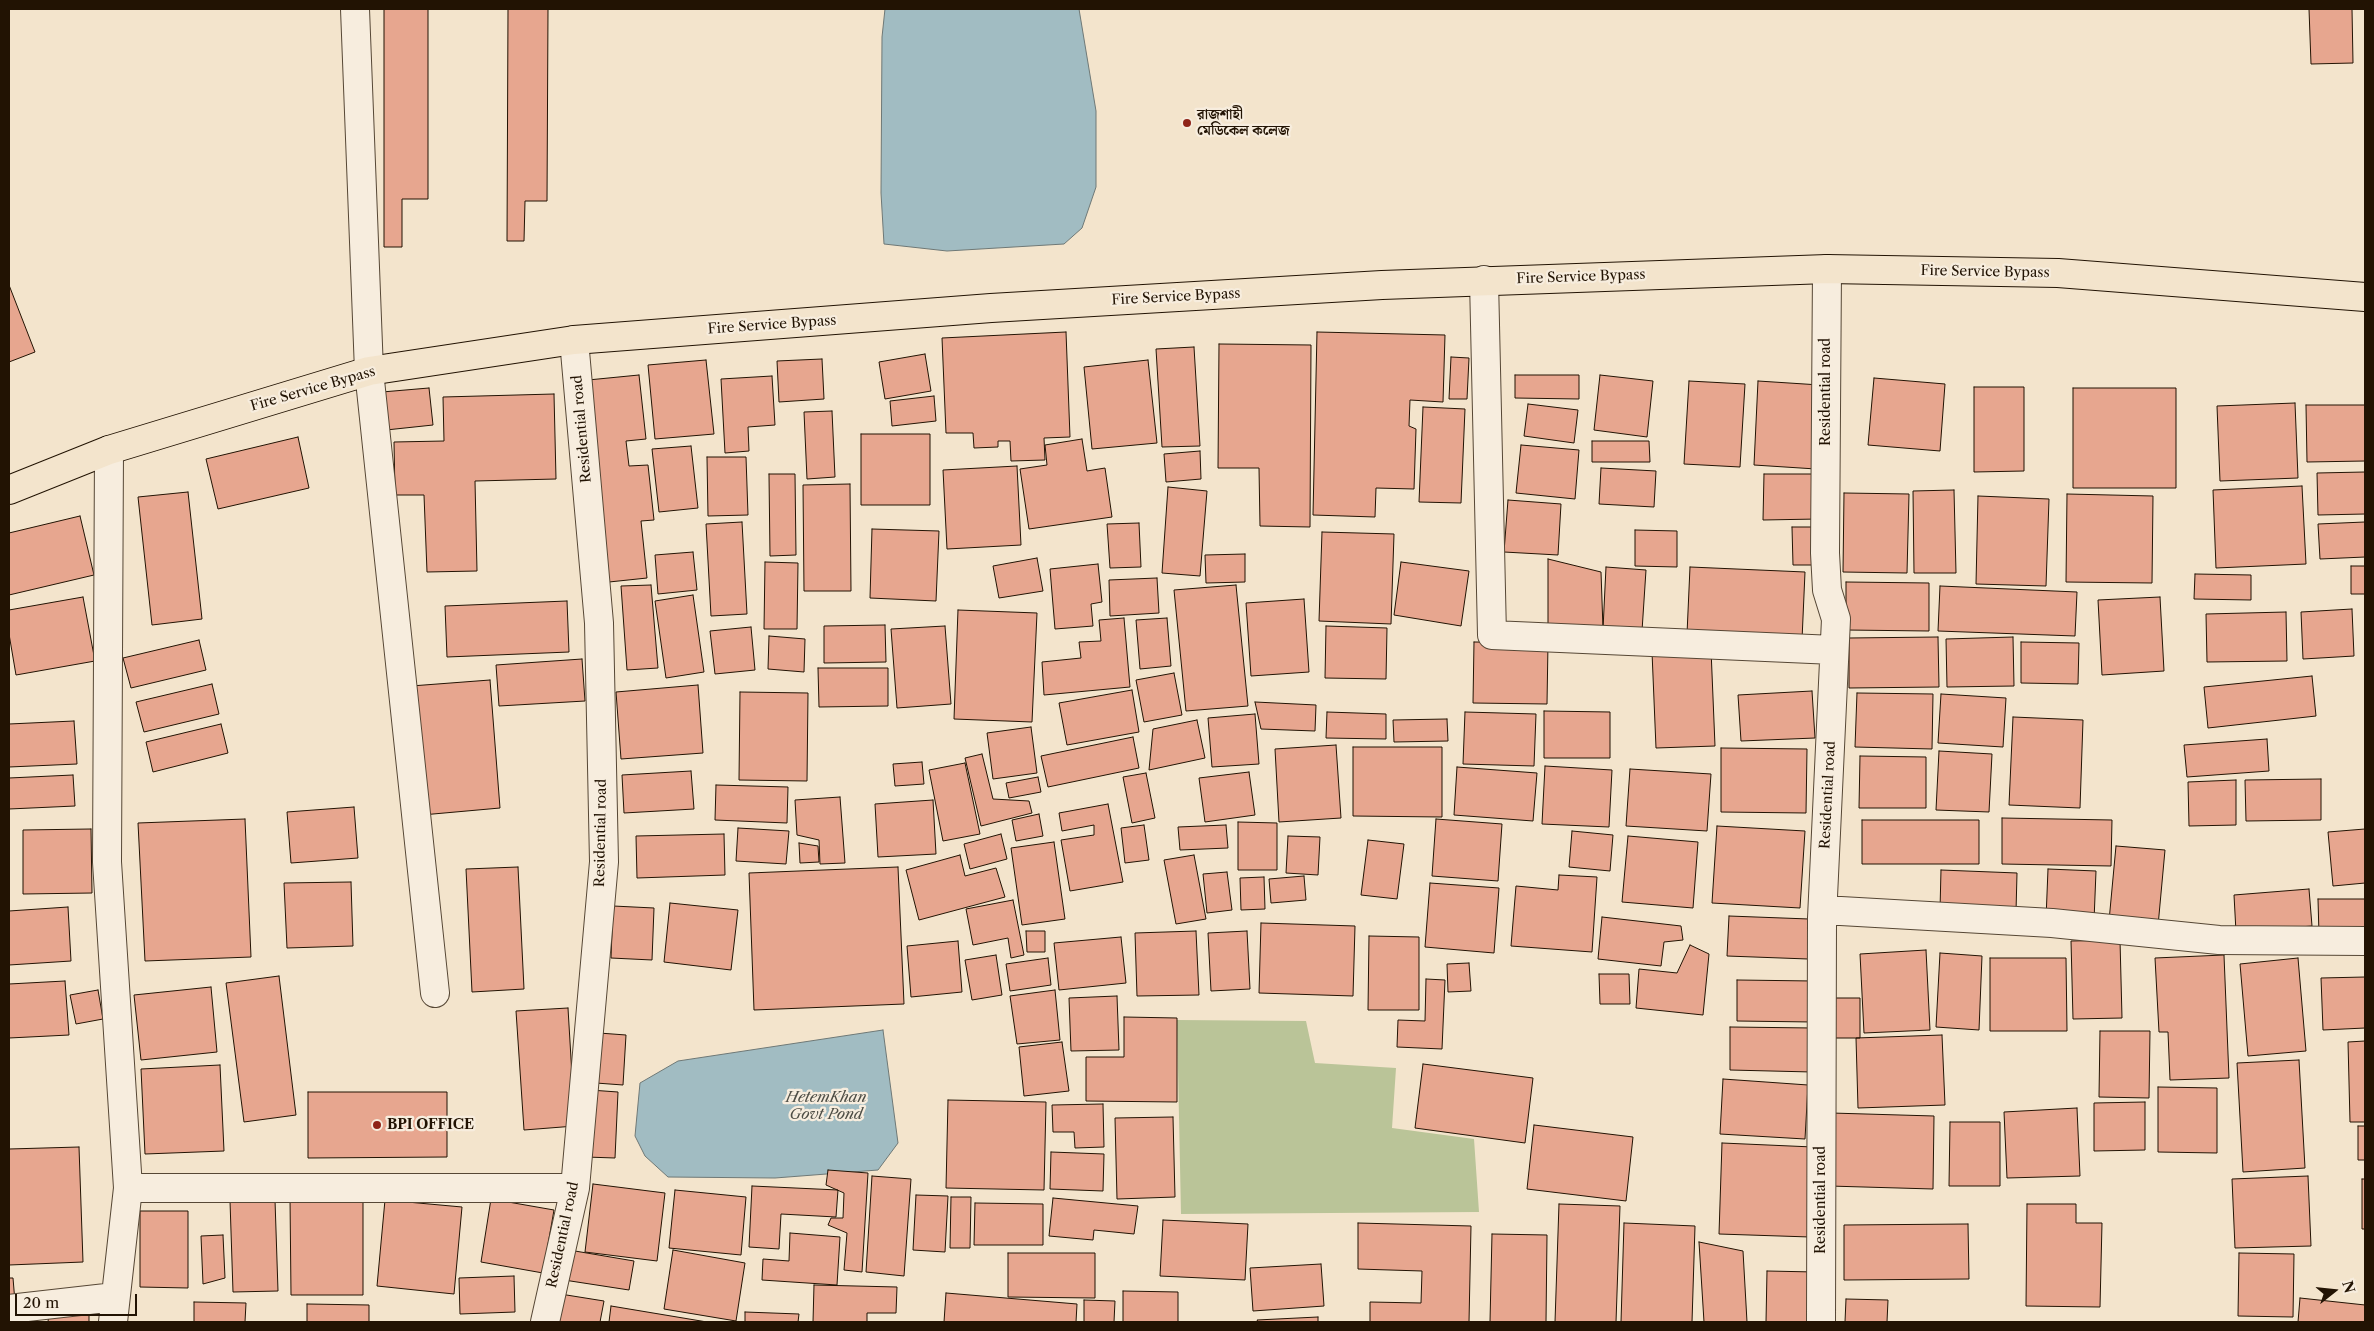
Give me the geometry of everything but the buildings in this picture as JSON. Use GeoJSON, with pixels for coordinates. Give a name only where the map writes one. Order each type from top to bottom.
{"type":"FeatureCollection","features":[{"type":"Feature","properties":{"kind":"main road","name":"Fire Service Bypass"},"geometry":{"type":"LineString","coordinates":[[9,490],[109,450],[369,371],[574,340],[991,308],[1484,280],[1827,269],[2058,273],[2364,298]]}},
{"type":"Feature","properties":{"kind":"street"},"geometry":{"type":"LineString","coordinates":[[355,9],[369,371],[435,994]]}},
{"type":"Feature","properties":{"kind":"street","name":"Residential road"},"geometry":{"type":"LineString","coordinates":[[1821,1322],[1823,910],[1836,619],[1827,590],[1825,553],[1827,269]]}},
{"type":"Feature","properties":{"kind":"street"},"geometry":{"type":"LineString","coordinates":[[1484,280],[1492,636],[1834,650]]}},
{"type":"Feature","properties":{"kind":"street","name":"Residential road"},"geometry":{"type":"LineString","coordinates":[[545,1322],[575,1188],[604,862],[599,623],[574,340]]}},
{"type":"Feature","properties":{"kind":"street"},"geometry":{"type":"LineString","coordinates":[[9,1309],[114,1310],[128,1188],[107,862],[109,450]]}},
{"type":"Feature","properties":{"kind":"street"},"geometry":{"type":"LineString","coordinates":[[1823,910],[2052,923],[2219,940],[2365,941]]}},
{"type":"Feature","properties":{"kind":"street"},"geometry":{"type":"LineString","coordinates":[[128,1188],[575,1188]]}},
{"type":"Feature","properties":{"kind":"green space"},"geometry":{"type":"Polygon","coordinates":[[[1177,1020],[1306,1021],[1315,1063],[1396,1068],[1392,1128],[1474,1139],[1479,1212],[1181,1214],[1177,1020]]]}},
{"type":"Feature","properties":{"kind":"water"},"geometry":{"type":"Polygon","coordinates":[[[885,9],[1079,9],[1096,111],[1096,187],[1082,228],[1064,244],[947,251],[884,244],[881,193],[882,37],[885,9]]]}},
{"type":"Feature","properties":{"kind":"water","name":"HetemKhan Govt Pond"},"geometry":{"type":"Polygon","coordinates":[[[883,1030],[898,1143],[878,1170],[775,1178],[668,1177],[645,1156],[635,1136],[640,1083],[678,1061],[883,1030]]]}},
{"type":"Feature","properties":{"kind":"place","name":"রাজশাহী মেডিকেল কলেজ"},"geometry":{"type":"Point","coordinates":[1187,123]}},
{"type":"Feature","properties":{"kind":"place","name":"BPI OFFICE"},"geometry":{"type":"Point","coordinates":[377,1125]}}]}
